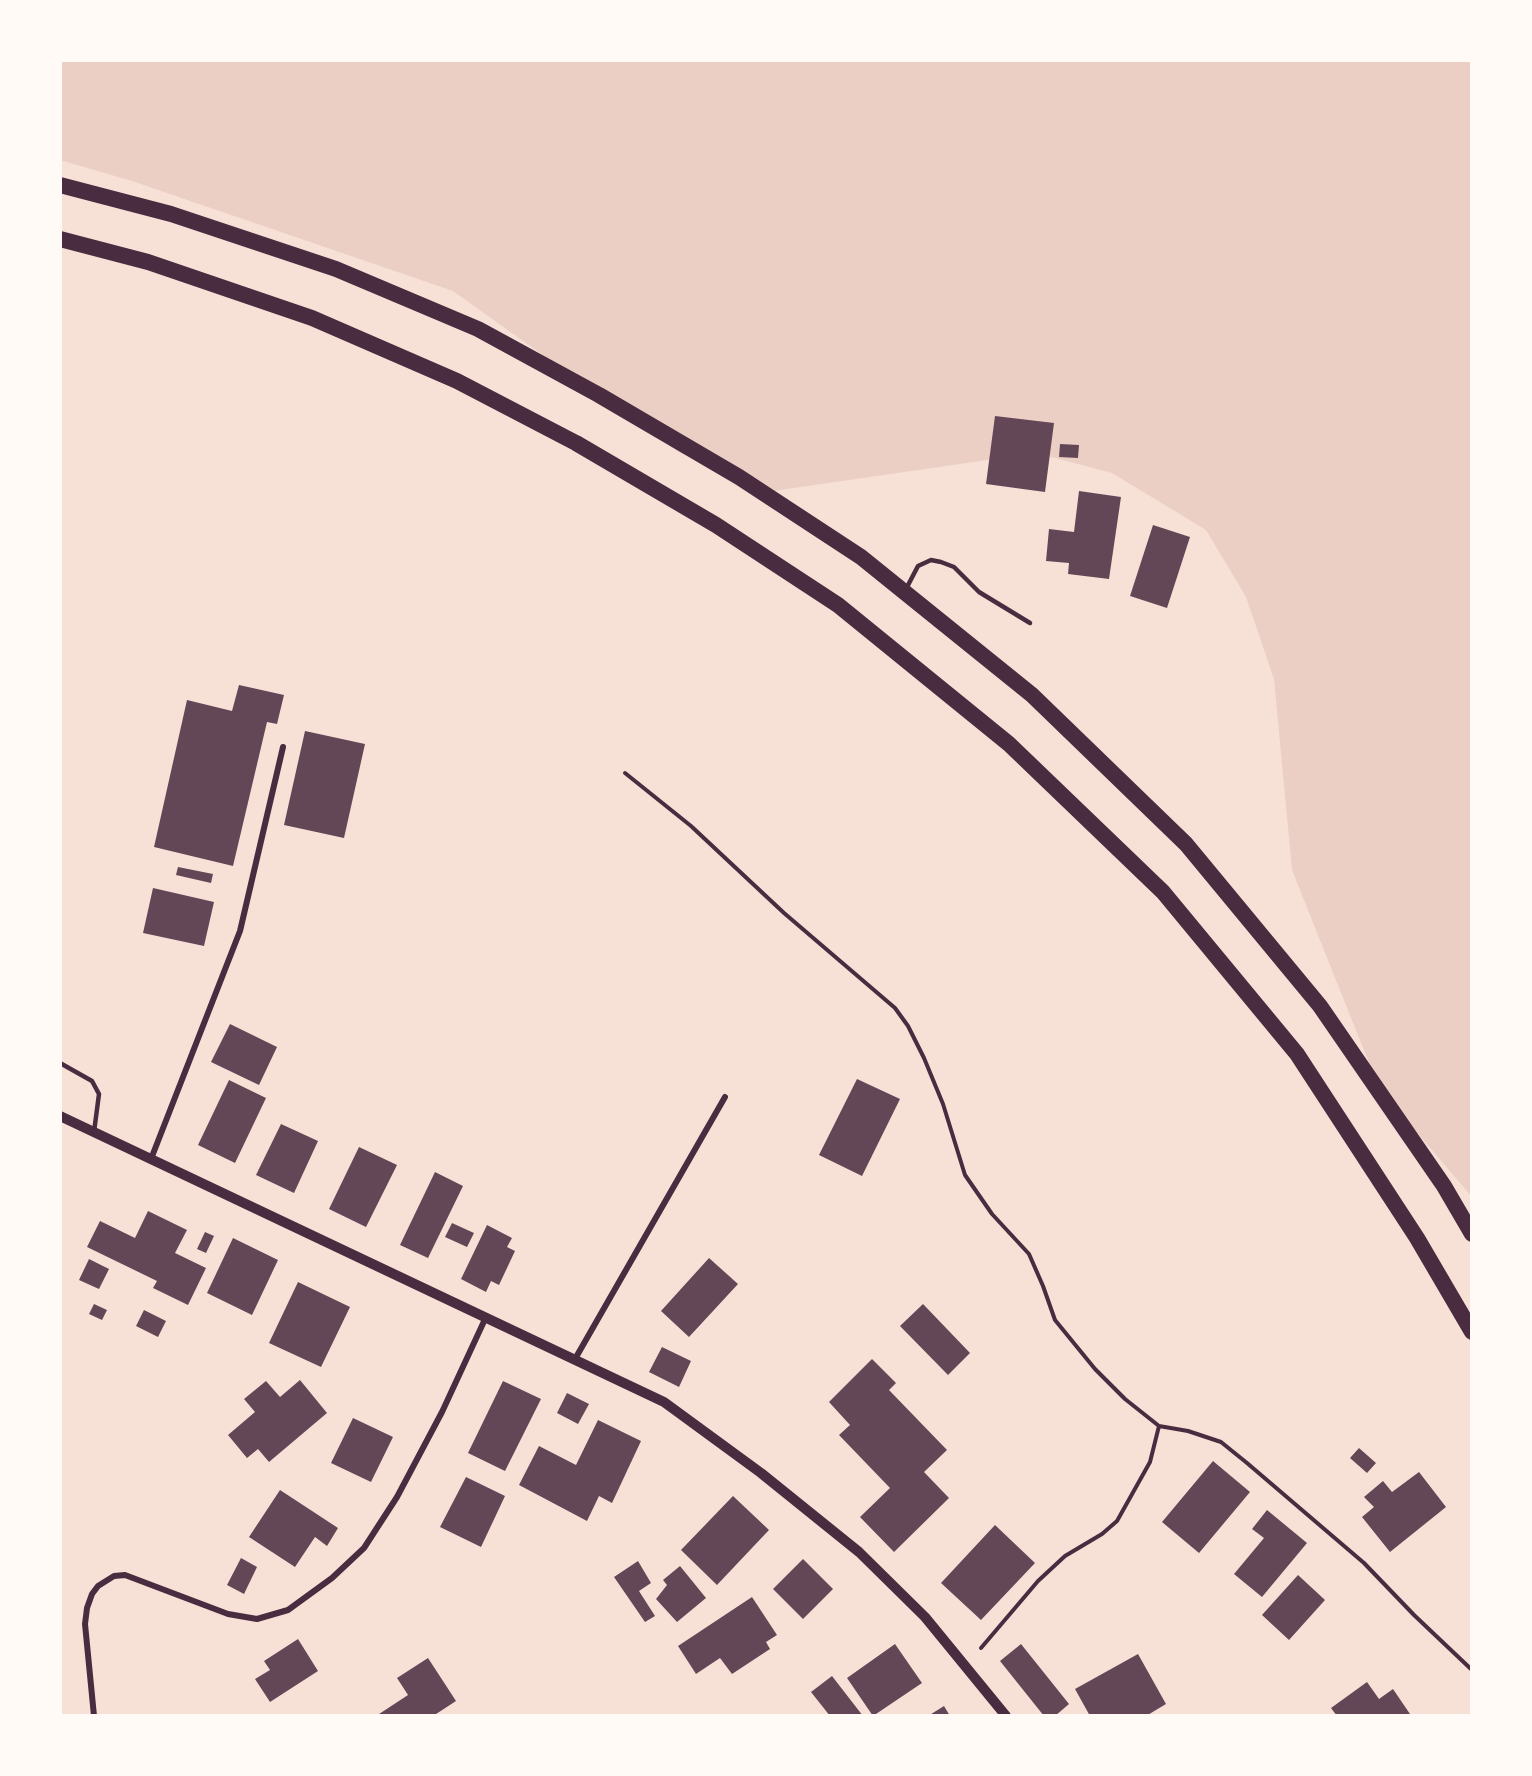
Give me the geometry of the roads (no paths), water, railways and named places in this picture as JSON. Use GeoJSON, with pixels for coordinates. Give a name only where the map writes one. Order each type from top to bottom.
{"type":"FeatureCollection","features":[{"type":"Feature","properties":{"kind":"highway"},"geometry":{"type":"LineString","coordinates":[[60,185],[171,214],[336,269],[478,329],[599,395],[740,477],[861,556],[1032,695],[1186,844],[1320,1006],[1444,1186],[1472,1234]]}},
{"type":"Feature","properties":{"kind":"highway"},"geometry":{"type":"LineString","coordinates":[[60,239],[148,262],[312,318],[456,381],[576,443],[706,519],[838,605],[1009,744],[1162,892],[1297,1054],[1417,1238],[1472,1332]]}},
{"type":"Feature","properties":{"kind":"street"},"geometry":{"type":"LineString","coordinates":[[151,1159],[240,931],[283,747]]}},
{"type":"Feature","properties":{"kind":"street"},"geometry":{"type":"LineString","coordinates":[[575,1359],[725,1097]]}},
{"type":"Feature","properties":{"kind":"street"},"geometry":{"type":"LineString","coordinates":[[60,1116],[664,1402],[761,1473],[859,1552],[926,1617],[1006,1716]]}},
{"type":"Feature","properties":{"kind":"street"},"geometry":{"type":"LineString","coordinates":[[94,1716],[85,1624],[87,1608],[98,1586],[114,1576],[125,1575],[228,1614],[257,1619],[288,1610],[332,1578],[364,1548],[397,1497],[442,1412],[486,1317]]}},
{"type":"Feature","properties":{"kind":"lane"},"geometry":{"type":"LineString","coordinates":[[904,591],[918,566],[931,560],[941,562],[954,567],[979,592],[1030,623]]}},
{"type":"Feature","properties":{"kind":"lane"},"geometry":{"type":"LineString","coordinates":[[60,1063],[92,1081],[99,1094],[94,1132]]}}]}
